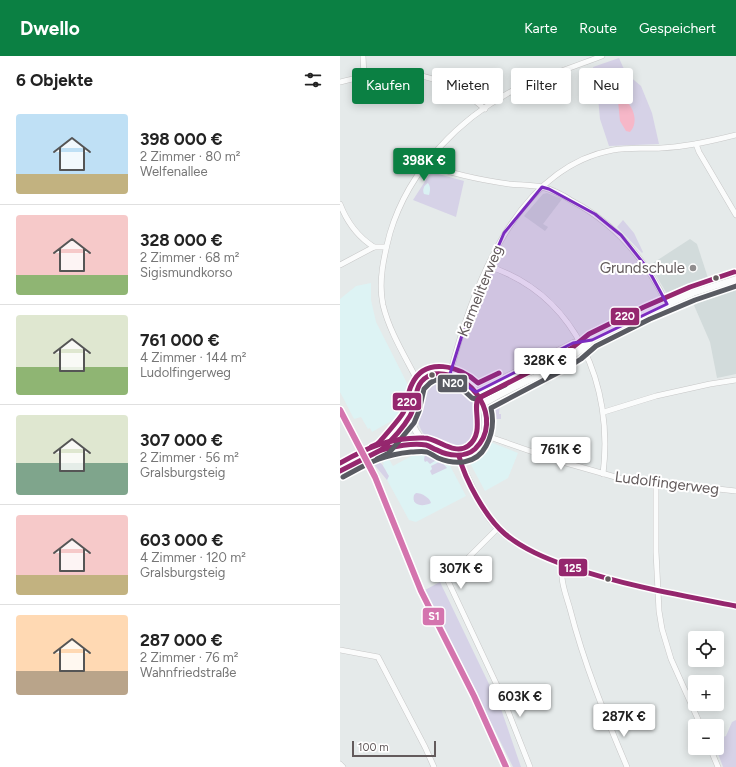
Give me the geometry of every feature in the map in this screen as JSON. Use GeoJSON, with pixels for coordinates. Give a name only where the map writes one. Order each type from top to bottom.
{"type":"FeatureCollection","features":[{"type":"Feature","properties":{"kind":"street"},"geometry":{"type":"LineString","coordinates":[[363,56],[364,68]]}},
{"type":"Feature","properties":{"kind":"street"},"geometry":{"type":"LineString","coordinates":[[420,383],[390,328],[383,304],[381,287],[386,247],[394,222],[408,191],[426,164],[452,135],[471,118],[501,97],[520,86],[602,56]]}},
{"type":"Feature","properties":{"kind":"street"},"geometry":{"type":"LineString","coordinates":[[424,76],[436,79],[465,93],[485,109]]}},
{"type":"Feature","properties":{"kind":"street"},"geometry":{"type":"LineString","coordinates":[[340,82],[352,79]]}},
{"type":"Feature","properties":{"kind":"street","name":"Karmeliterweg"},"geometry":{"type":"LineString","coordinates":[[450,374],[478,289],[504,233],[525,205],[558,173],[597,154],[613,150],[660,148],[696,144],[736,135]]}},
{"type":"Feature","properties":{"kind":"street"},"geometry":{"type":"LineString","coordinates":[[696,144],[699,152],[736,215]]}},
{"type":"Feature","properties":{"kind":"street"},"geometry":{"type":"LineString","coordinates":[[426,164],[477,179],[542,187],[560,194],[583,207],[595,214],[621,235],[648,269],[667,304]]}},
{"type":"Feature","properties":{"kind":"street"},"geometry":{"type":"LineString","coordinates":[[340,204],[348,221],[355,231],[374,247]]}},
{"type":"Feature","properties":{"kind":"street"},"geometry":{"type":"LineString","coordinates":[[340,265],[374,247],[386,247]]}},
{"type":"Feature","properties":{"kind":"street"},"geometry":{"type":"LineString","coordinates":[[488,266],[508,273],[536,290],[561,314],[584,348],[598,383],[604,412],[606,436],[603,474]]}},
{"type":"Feature","properties":{"kind":"street"},"geometry":{"type":"LineString","coordinates":[[483,404],[562,363],[584,348],[592,340],[667,304],[699,291],[736,279]]}},
{"type":"Feature","properties":{"kind":"street"},"geometry":{"type":"LineString","coordinates":[[476,392],[558,350],[580,341],[592,340]]}},
{"type":"Feature","properties":{"kind":"street"},"geometry":{"type":"LineString","coordinates":[[432,374],[450,374],[464,380],[476,392],[483,404],[486,419],[484,435],[474,450],[459,456],[443,452],[427,444],[416,431],[411,413],[420,383],[432,374]]}},
{"type":"Feature","properties":{"kind":"street"},"geometry":{"type":"LineString","coordinates":[[604,412],[656,396],[736,380]]}},
{"type":"Feature","properties":{"kind":"street"},"geometry":{"type":"LineString","coordinates":[[340,471],[382,449],[411,413]]}},
{"type":"Feature","properties":{"kind":"street","name":"Ludolfingerweg"},"geometry":{"type":"LineString","coordinates":[[484,435],[535,454],[619,478],[736,491]]}},
{"type":"Feature","properties":{"kind":"street"},"geometry":{"type":"LineString","coordinates":[[382,449],[427,444]]}},
{"type":"Feature","properties":{"kind":"street"},"geometry":{"type":"LineString","coordinates":[[459,456],[461,464],[484,508],[498,528],[520,545],[563,564],[616,581],[736,606]]}},
{"type":"Feature","properties":{"kind":"street"},"geometry":{"type":"LineString","coordinates":[[656,483],[655,535],[662,629],[667,648],[698,719]]}},
{"type":"Feature","properties":{"kind":"street"},"geometry":{"type":"LineString","coordinates":[[498,528],[449,577],[448,581],[502,696],[530,767]]}},
{"type":"Feature","properties":{"kind":"street"},"geometry":{"type":"LineString","coordinates":[[563,564],[561,572],[579,643],[626,767]]}},
{"type":"Feature","properties":{"kind":"street"},"geometry":{"type":"LineString","coordinates":[[340,650],[378,657],[434,767]]}},
{"type":"Feature","properties":{"kind":"street"},"geometry":{"type":"LineString","coordinates":[[713,755],[718,767]]}},
{"type":"Feature","properties":{"kind":"highlighted area"},"geometry":{"type":"Polygon","coordinates":[[[542,187],[549,189],[595,214],[621,235],[648,269],[667,304],[592,340],[573,343],[476,392],[450,374],[467,319],[504,233],[542,187]]]}},
{"type":"Feature","properties":{"kind":"shaded area"},"geometry":{"type":"Polygon","coordinates":[[[619,58],[624,68],[593,68],[619,58]]]}},
{"type":"Feature","properties":{"kind":"shaded area"},"geometry":{"type":"Polygon","coordinates":[[[633,79],[641,86],[652,113],[659,144],[609,146],[600,119],[599,104],[633,104],[633,79]]]}},
{"type":"Feature","properties":{"kind":"shaded area"},"geometry":{"type":"Polygon","coordinates":[[[618,104],[629,104],[634,113],[633,128],[630,132],[626,131],[620,121],[618,104]]]}},
{"type":"Feature","properties":{"kind":"shaded area"},"geometry":{"type":"Polygon","coordinates":[[[431,172],[464,181],[456,217],[413,200],[431,172]]]}},
{"type":"Feature","properties":{"kind":"shaded area"},"geometry":{"type":"Polygon","coordinates":[[[547,193],[562,199],[543,224],[548,227],[545,231],[524,216],[543,194],[547,193]]]}},
{"type":"Feature","properties":{"kind":"shaded area"},"geometry":{"type":"Polygon","coordinates":[[[623,220],[634,233],[643,252],[642,253],[617,227],[623,220]]]}},
{"type":"Feature","properties":{"kind":"shaded area"},"geometry":{"type":"Polygon","coordinates":[[[690,239],[697,244],[708,278],[667,294],[650,265],[690,239]]]}},
{"type":"Feature","properties":{"kind":"shaded area"},"geometry":{"type":"Polygon","coordinates":[[[736,273],[736,276],[715,282],[714,280],[736,273]]]}},
{"type":"Feature","properties":{"kind":"shaded area"},"geometry":{"type":"Polygon","coordinates":[[[371,283],[371,300],[376,322],[410,389],[402,415],[372,432],[370,428],[368,429],[361,417],[354,419],[340,392],[340,299],[356,286],[371,283]]]}},
{"type":"Feature","properties":{"kind":"shaded area"},"geometry":{"type":"Polygon","coordinates":[[[736,288],[736,374],[717,378],[710,342],[693,303],[736,288]]]}},
{"type":"Feature","properties":{"kind":"shaded area"},"geometry":{"type":"Polygon","coordinates":[[[692,297],[694,300],[674,308],[671,306],[692,297]]]}},
{"type":"Feature","properties":{"kind":"shaded area"},"geometry":{"type":"Polygon","coordinates":[[[637,311],[638,312],[632,315],[633,317],[630,318],[629,316],[625,318],[626,320],[616,325],[615,322],[637,311]]]}},
{"type":"Feature","properties":{"kind":"shaded area"},"geometry":{"type":"Polygon","coordinates":[[[612,323],[612,327],[585,338],[585,336],[612,323]]]}},
{"type":"Feature","properties":{"kind":"shaded area"},"geometry":{"type":"Polygon","coordinates":[[[629,325],[631,328],[591,348],[590,347],[597,341],[610,336],[609,334],[625,329],[624,327],[629,325]]]}},
{"type":"Feature","properties":{"kind":"shaded area"},"geometry":{"type":"Polygon","coordinates":[[[544,363],[545,366],[517,380],[516,378],[544,363]]]}},
{"type":"Feature","properties":{"kind":"shaded area"},"geometry":{"type":"Polygon","coordinates":[[[512,375],[513,379],[487,393],[486,389],[512,375]]]}},
{"type":"Feature","properties":{"kind":"shaded area"},"geometry":{"type":"Polygon","coordinates":[[[436,378],[445,379],[462,386],[475,399],[479,407],[481,416],[480,431],[474,443],[467,448],[455,450],[438,445],[425,436],[420,427],[417,410],[420,394],[429,381],[436,378]]]}},
{"type":"Feature","properties":{"kind":"shaded area"},"geometry":{"type":"Polygon","coordinates":[[[500,405],[499,414],[501,414],[501,419],[495,419],[494,408],[500,405]]]}},
{"type":"Feature","properties":{"kind":"shaded area"},"geometry":{"type":"Polygon","coordinates":[[[405,428],[407,433],[401,433],[398,436],[398,441],[401,444],[394,442],[398,434],[405,428]]]}},
{"type":"Feature","properties":{"kind":"shaded area"},"geometry":{"type":"Polygon","coordinates":[[[409,437],[412,442],[406,443],[408,441],[409,437]]]}},
{"type":"Feature","properties":{"kind":"shaded area"},"geometry":{"type":"Polygon","coordinates":[[[490,442],[518,453],[508,478],[485,491],[470,463],[478,459],[490,442]]]}},
{"type":"Feature","properties":{"kind":"shaded area"},"geometry":{"type":"Polygon","coordinates":[[[423,452],[447,460],[466,496],[416,522],[409,520],[380,467],[384,464],[380,457],[386,454],[393,466],[417,453],[423,452]]]}},
{"type":"Feature","properties":{"kind":"shaded area"},"geometry":{"type":"Polygon","coordinates":[[[425,453],[438,459],[430,464],[427,461],[425,462],[425,453]]]}},
{"type":"Feature","properties":{"kind":"shaded area"},"geometry":{"type":"Polygon","coordinates":[[[376,461],[385,469],[389,476],[387,480],[372,462],[376,461]]]}},
{"type":"Feature","properties":{"kind":"shaded area"},"geometry":{"type":"Polygon","coordinates":[[[441,461],[447,468],[432,475],[430,471],[432,469],[431,466],[441,461]]]}},
{"type":"Feature","properties":{"kind":"shaded area"},"geometry":{"type":"Polygon","coordinates":[[[416,493],[425,496],[431,503],[418,505],[414,501],[414,495],[416,493]]]}},
{"type":"Feature","properties":{"kind":"shaded area"},"geometry":{"type":"Polygon","coordinates":[[[440,582],[501,709],[521,767],[513,767],[425,590],[440,582]]]}},
{"type":"Feature","properties":{"kind":"shaded area"},"geometry":{"type":"Polygon","coordinates":[[[736,720],[736,767],[723,767],[719,755],[724,755],[724,737],[726,736],[732,722],[736,720]]]}},
{"type":"Feature","properties":{"kind":"sand"},"geometry":{"type":"Polygon","coordinates":[[[428,183],[430,188],[429,195],[424,194],[423,191],[424,186],[428,183]]]}},
{"type":"Feature","properties":{"kind":"transit line","name":"220"},"geometry":{"type":"LineString","coordinates":[[340,463],[380,444],[401,439],[424,438],[452,448],[463,449],[473,441],[476,434],[476,407],[479,398],[558,357],[589,334],[644,307],[690,287],[734,272]]}},
{"type":"Feature","properties":{"kind":"transit line","name":"N20"},"geometry":{"type":"LineString","coordinates":[[343,477],[376,460],[401,453],[428,452],[438,458],[451,462],[465,462],[471,460],[482,452],[488,442],[492,423],[491,408],[565,369],[581,359],[596,346],[650,319],[695,300],[736,286]]}},
{"type":"Feature","properties":{"kind":"transit line","name":"220"},"geometry":{"type":"LineString","coordinates":[[371,447],[379,442],[405,410],[412,384],[418,375],[425,370],[434,367],[453,368],[471,377],[478,383],[499,373]]}},
{"type":"Feature","properties":{"kind":"transit line","name":"125"},"geometry":{"type":"LineString","coordinates":[[433,374],[447,375],[460,380],[471,388],[480,399],[485,411],[487,424],[483,437],[475,449],[461,455],[446,454],[427,445],[421,444],[404,445],[381,450],[397,434],[410,416],[413,410],[418,387],[421,382],[426,377],[433,374]]}},
{"type":"Feature","properties":{"kind":"transit line","name":"N20"},"geometry":{"type":"LineString","coordinates":[[377,459],[389,453],[414,423],[419,411],[424,389],[435,380],[447,381],[460,387],[472,398],[476,399],[505,385]]}},
{"type":"Feature","properties":{"kind":"transit line","name":"S1"},"geometry":{"type":"LineString","coordinates":[[340,410],[375,477],[421,591],[474,696],[506,767]]}},
{"type":"Feature","properties":{"kind":"transit line","name":"125"},"geometry":{"type":"LineString","coordinates":[[381,450],[340,471],[377,452],[381,450]]}},
{"type":"Feature","properties":{"kind":"transit line","name":"125"},"geometry":{"type":"LineString","coordinates":[[459,456],[471,487],[484,509],[505,534],[527,549],[567,566],[609,579],[736,606]]}},
{"type":"Feature","properties":{"kind":"place","name":"Grundschule"},"geometry":{"type":"Point","coordinates":[693,268]}}]}
